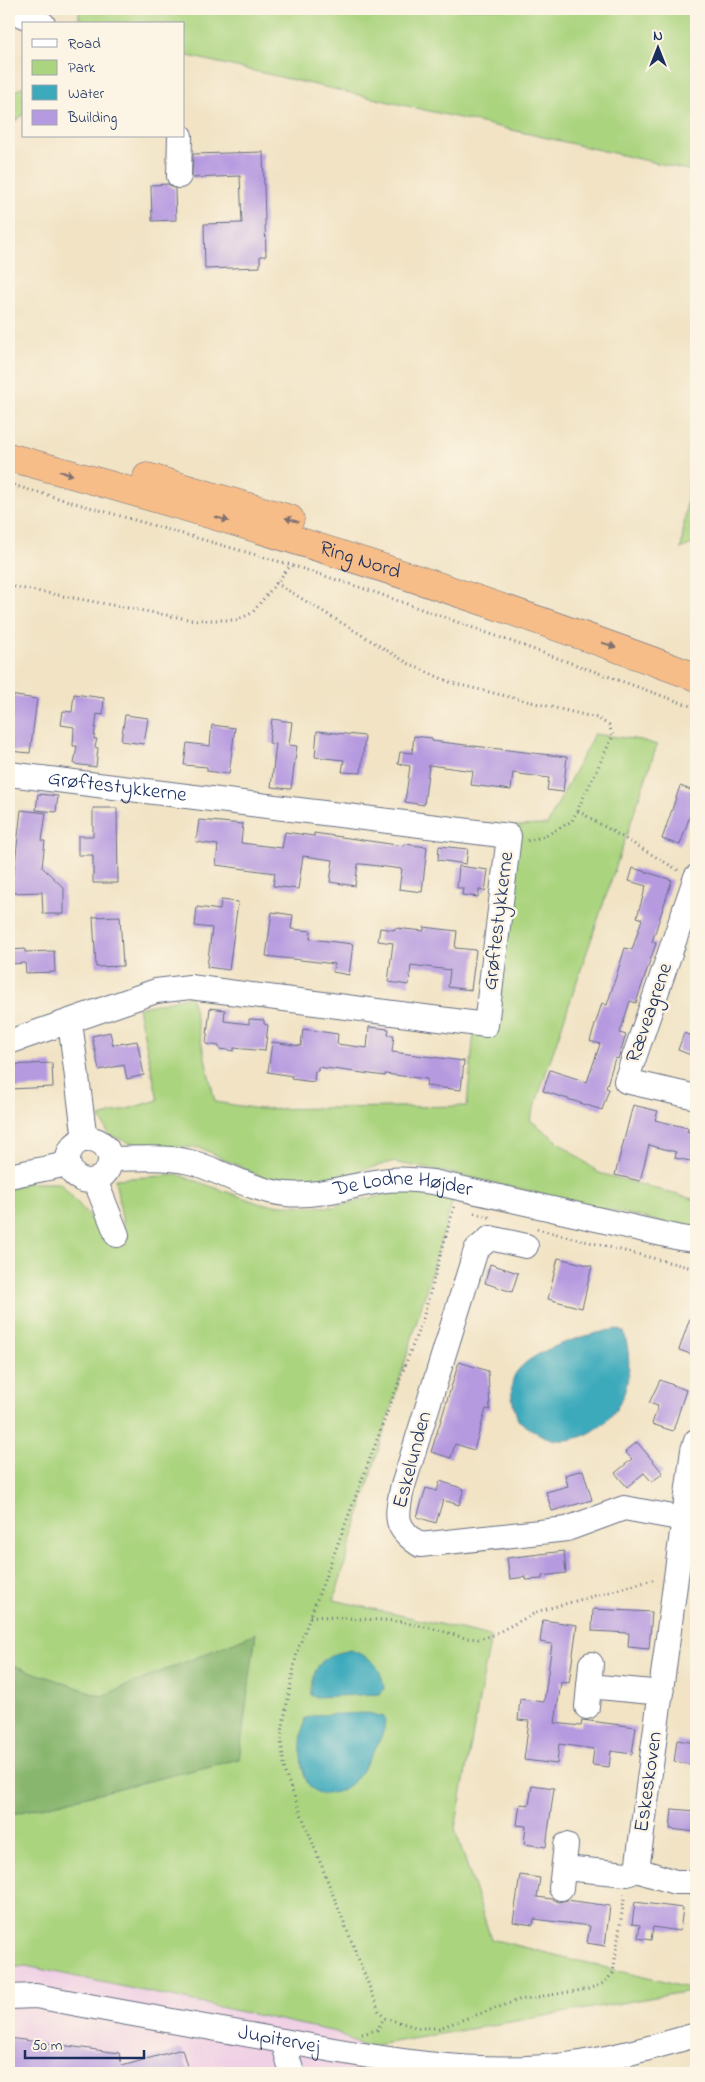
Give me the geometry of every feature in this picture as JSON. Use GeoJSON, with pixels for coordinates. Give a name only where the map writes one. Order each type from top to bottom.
{"type":"FeatureCollection","features":[{"type":"Feature","properties":{"kind":"highway","name":"Ring Nord"},"geometry":{"type":"LineString","coordinates":[[11,460],[219,498],[357,540],[696,657]]}},
{"type":"Feature","properties":{"kind":"highway","name":"Ring Nord"},"geometry":{"type":"LineString","coordinates":[[11,460],[350,557],[482,600],[696,676]]}},
{"type":"Feature","properties":{"kind":"street"},"geometry":{"type":"LineString","coordinates":[[9,10],[38,22]]}},
{"type":"Feature","properties":{"kind":"street"},"geometry":{"type":"LineString","coordinates":[[178,176],[180,138]]}},
{"type":"Feature","properties":{"kind":"street","name":"Grøftestykkerne"},"geometry":{"type":"LineString","coordinates":[[9,774],[509,836],[486,1025],[190,987],[156,991],[9,1042]]}},
{"type":"Feature","properties":{"kind":"street","name":"Ræveagrene"},"geometry":{"type":"LineString","coordinates":[[696,879],[626,1081],[696,1097]]}},
{"type":"Feature","properties":{"kind":"street"},"geometry":{"type":"LineString","coordinates":[[70,1022],[86,1140]]}},
{"type":"Feature","properties":{"kind":"street"},"geometry":{"type":"LineString","coordinates":[[86,1140],[99,1142],[108,1152],[110,1159],[106,1172],[96,1180],[83,1181],[78,1179],[69,1170],[68,1157],[74,1145],[86,1140]]}},
{"type":"Feature","properties":{"kind":"street","name":"De Lodne Højder"},"geometry":{"type":"LineString","coordinates":[[110,1159],[165,1159],[195,1163],[256,1187],[285,1194],[315,1194],[343,1190],[380,1181],[404,1179],[433,1182],[459,1202],[696,1240]]}},
{"type":"Feature","properties":{"kind":"street"},"geometry":{"type":"LineString","coordinates":[[9,1176],[68,1164]]}},
{"type":"Feature","properties":{"kind":"street"},"geometry":{"type":"LineString","coordinates":[[96,1180],[118,1235]]}},
{"type":"Feature","properties":{"kind":"street","name":"Eskelunden"},"geometry":{"type":"LineString","coordinates":[[527,1236],[490,1238],[476,1250],[402,1489],[397,1515],[405,1534],[420,1545],[567,1529],[624,1508],[684,1519]]}},
{"type":"Feature","properties":{"kind":"street","name":"Eskeskoven"},"geometry":{"type":"LineString","coordinates":[[632,1872],[662,1693],[693,1450],[696,1441]]}},
{"type":"Feature","properties":{"kind":"street"},"geometry":{"type":"LineString","coordinates":[[589,1686],[662,1693]]}},
{"type":"Feature","properties":{"kind":"street"},"geometry":{"type":"LineString","coordinates":[[564,1867],[632,1872],[675,1882],[696,1882]]}},
{"type":"Feature","properties":{"kind":"street","name":"Jupitervej"},"geometry":{"type":"LineString","coordinates":[[9,1997],[36,1996],[342,2052],[441,2066],[502,2068],[567,2065],[637,2052],[696,2036]]}},
{"type":"Feature","properties":{"kind":"street"},"geometry":{"type":"LineString","coordinates":[[283,2041],[292,2073]]}},
{"type":"Feature","properties":{"kind":"path"},"geometry":{"type":"LineString","coordinates":[[11,460],[291,565],[696,708]]}},
{"type":"Feature","properties":{"kind":"path"},"geometry":{"type":"LineString","coordinates":[[9,586],[193,620],[237,620],[252,613],[291,565]]}},
{"type":"Feature","properties":{"kind":"path"},"geometry":{"type":"LineString","coordinates":[[276,583],[411,665],[452,683],[597,718],[609,725],[614,736],[572,821],[545,836],[508,847]]}},
{"type":"Feature","properties":{"kind":"path"},"geometry":{"type":"LineString","coordinates":[[578,811],[696,879]]}},
{"type":"Feature","properties":{"kind":"path"},"geometry":{"type":"LineString","coordinates":[[459,1202],[423,1318],[297,1652],[281,1742],[285,1773],[379,2011],[384,2018],[419,2028],[439,2028],[519,2000],[588,1989],[604,1983],[613,1973],[632,1872]]}},
{"type":"Feature","properties":{"kind":"path"},"geometry":{"type":"LineString","coordinates":[[472,1213],[500,1220]]}},
{"type":"Feature","properties":{"kind":"path"},"geometry":{"type":"LineString","coordinates":[[527,1236],[696,1269]]}},
{"type":"Feature","properties":{"kind":"path"},"geometry":{"type":"LineString","coordinates":[[310,1616],[397,1621],[465,1638],[478,1639],[491,1636],[539,1611],[666,1577],[676,1576]]}},
{"type":"Feature","properties":{"kind":"shaded area"},"geometry":{"type":"Polygon","coordinates":[[[26,1966],[336,2032],[417,2073],[9,2073],[9,1968],[26,1966]]]}},
{"type":"Feature","properties":{"kind":"green space"},"geometry":{"type":"Polygon","coordinates":[[[79,9],[696,9],[696,172],[185,55],[185,22],[79,22],[79,9]]]}},
{"type":"Feature","properties":{"kind":"green space"},"geometry":{"type":"Polygon","coordinates":[[[22,87],[22,116],[9,126],[9,95],[22,87]]]}},
{"type":"Feature","properties":{"kind":"green space"},"geometry":{"type":"Polygon","coordinates":[[[696,452],[696,542],[681,549],[692,461],[696,452]]]}},
{"type":"Feature","properties":{"kind":"green space"},"geometry":{"type":"Polygon","coordinates":[[[594,734],[641,740],[657,745],[530,1120],[599,1173],[696,1200],[696,1230],[460,1175],[392,1162],[319,1182],[266,1179],[201,1148],[131,1143],[109,1135],[100,1117],[158,1100],[138,1008],[191,996],[215,1102],[259,1109],[467,1106],[474,1031],[491,1030],[515,826],[547,825],[594,734]]]}},
{"type":"Feature","properties":{"kind":"green space"},"geometry":{"type":"Polygon","coordinates":[[[179,1175],[261,1204],[332,1207],[400,1191],[453,1200],[334,1600],[491,1636],[455,1829],[491,1939],[696,1990],[365,2047],[336,2032],[26,1966],[9,1968],[9,1189],[25,1183],[60,1183],[112,1242],[126,1240],[115,1179],[179,1175]]]}},
{"type":"Feature","properties":{"kind":"green space"},"geometry":{"type":"Polygon","coordinates":[[[256,1633],[239,1759],[9,1815],[9,1664],[102,1696],[256,1633]]]}},
{"type":"Feature","properties":{"kind":"water"},"geometry":{"type":"Polygon","coordinates":[[[617,1329],[624,1332],[629,1361],[628,1374],[626,1388],[621,1400],[605,1422],[585,1435],[563,1440],[542,1436],[518,1420],[512,1400],[512,1389],[513,1379],[519,1369],[529,1360],[559,1345],[575,1339],[617,1329]]]}},
{"type":"Feature","properties":{"kind":"water"},"geometry":{"type":"Polygon","coordinates":[[[350,1650],[369,1659],[378,1669],[384,1689],[380,1694],[315,1697],[311,1695],[314,1675],[322,1661],[331,1655],[350,1650]]]}},
{"type":"Feature","properties":{"kind":"water"},"geometry":{"type":"Polygon","coordinates":[[[368,1713],[384,1717],[385,1722],[380,1740],[361,1772],[350,1785],[341,1790],[327,1794],[317,1792],[309,1785],[304,1776],[302,1764],[301,1739],[305,1719],[314,1715],[368,1713]]]}},
{"type":"Feature","properties":{"kind":"building"},"geometry":{"type":"Polygon","coordinates":[[[263,152],[266,256],[260,256],[260,267],[205,269],[204,224],[242,223],[240,176],[192,178],[193,154],[263,152]]]}},
{"type":"Feature","properties":{"kind":"building"},"geometry":{"type":"Polygon","coordinates":[[[168,184],[175,189],[176,220],[152,221],[151,185],[168,184]]]}},
{"type":"Feature","properties":{"kind":"building"},"geometry":{"type":"Polygon","coordinates":[[[74,694],[104,698],[103,715],[97,714],[94,739],[97,739],[95,747],[98,748],[96,767],[74,764],[77,746],[73,746],[74,727],[61,725],[63,711],[72,712],[74,694]]]}},
{"type":"Feature","properties":{"kind":"building"},"geometry":{"type":"Polygon","coordinates":[[[9,695],[37,699],[30,753],[9,751],[13,712],[9,711],[9,695]]]}},
{"type":"Feature","properties":{"kind":"building"},"geometry":{"type":"Polygon","coordinates":[[[125,715],[148,718],[144,744],[121,741],[125,715]]]}},
{"type":"Feature","properties":{"kind":"building"},"geometry":{"type":"Polygon","coordinates":[[[272,719],[292,722],[289,745],[297,746],[291,789],[271,787],[276,744],[269,743],[272,719]]]}},
{"type":"Feature","properties":{"kind":"building"},"geometry":{"type":"Polygon","coordinates":[[[212,725],[235,728],[229,774],[207,771],[207,767],[184,765],[187,743],[210,746],[212,725]]]}},
{"type":"Feature","properties":{"kind":"building"},"geometry":{"type":"Polygon","coordinates":[[[317,731],[365,736],[361,773],[342,772],[344,760],[315,757],[317,731]]]}},
{"type":"Feature","properties":{"kind":"building"},"geometry":{"type":"Polygon","coordinates":[[[414,736],[432,738],[432,741],[567,757],[563,792],[547,790],[549,778],[513,773],[511,790],[471,785],[473,771],[429,765],[424,805],[405,802],[410,766],[398,764],[400,752],[412,753],[414,736]]]}},
{"type":"Feature","properties":{"kind":"building"},"geometry":{"type":"Polygon","coordinates":[[[680,786],[696,792],[696,798],[680,845],[662,839],[680,786]]]}},
{"type":"Feature","properties":{"kind":"building"},"geometry":{"type":"Polygon","coordinates":[[[38,794],[58,796],[56,812],[36,810],[38,794]]]}},
{"type":"Feature","properties":{"kind":"building"},"geometry":{"type":"Polygon","coordinates":[[[93,808],[117,808],[118,883],[93,883],[93,855],[78,855],[78,836],[93,836],[93,808]]]}},
{"type":"Feature","properties":{"kind":"building"},"geometry":{"type":"Polygon","coordinates":[[[21,810],[46,813],[42,841],[45,841],[42,867],[64,888],[64,914],[43,914],[42,892],[12,893],[11,872],[14,872],[21,810]]]}},
{"type":"Feature","properties":{"kind":"building"},"geometry":{"type":"Polygon","coordinates":[[[199,820],[243,824],[241,843],[282,848],[285,832],[314,836],[314,833],[404,846],[405,844],[427,847],[422,892],[399,889],[402,869],[362,864],[358,864],[355,886],[330,882],[333,860],[303,856],[298,889],[273,886],[275,873],[216,865],[218,845],[196,842],[199,820]]]}},
{"type":"Feature","properties":{"kind":"building"},"geometry":{"type":"Polygon","coordinates":[[[439,846],[468,849],[466,864],[438,860],[439,846]]]}},
{"type":"Feature","properties":{"kind":"building"},"geometry":{"type":"Polygon","coordinates":[[[459,866],[488,870],[485,891],[479,890],[478,897],[462,895],[463,888],[457,888],[459,866]]]}},
{"type":"Feature","properties":{"kind":"building"},"geometry":{"type":"Polygon","coordinates":[[[633,868],[672,880],[652,942],[656,943],[636,1003],[630,1001],[620,1033],[626,1035],[618,1059],[615,1058],[606,1088],[609,1089],[602,1110],[543,1091],[550,1070],[587,1082],[600,1044],[590,1041],[602,1003],[607,1005],[625,948],[632,950],[642,919],[637,917],[646,886],[629,881],[633,868]]]}},
{"type":"Feature","properties":{"kind":"building"},"geometry":{"type":"Polygon","coordinates":[[[221,900],[238,902],[229,970],[207,967],[212,928],[195,926],[197,907],[220,910],[221,900]]]}},
{"type":"Feature","properties":{"kind":"building"},"geometry":{"type":"Polygon","coordinates":[[[272,912],[293,915],[291,929],[311,931],[310,939],[353,944],[349,975],[333,972],[335,964],[266,956],[272,912]]]}},
{"type":"Feature","properties":{"kind":"building"},"geometry":{"type":"Polygon","coordinates":[[[120,916],[123,966],[96,967],[93,917],[120,916]]]}},
{"type":"Feature","properties":{"kind":"building"},"geometry":{"type":"Polygon","coordinates":[[[424,927],[457,931],[455,948],[476,950],[471,990],[448,987],[450,970],[411,965],[409,985],[388,982],[393,943],[378,941],[380,928],[424,931],[424,927]]]}},
{"type":"Feature","properties":{"kind":"building"},"geometry":{"type":"Polygon","coordinates":[[[25,949],[25,952],[54,951],[55,972],[26,973],[25,963],[11,964],[10,950],[25,949]]]}},
{"type":"Feature","properties":{"kind":"building"},"geometry":{"type":"Polygon","coordinates":[[[210,1008],[225,1010],[224,1021],[249,1024],[249,1019],[264,1020],[264,1024],[268,1025],[265,1051],[234,1048],[234,1051],[219,1049],[219,1046],[206,1044],[210,1008]]]}},
{"type":"Feature","properties":{"kind":"building"},"geometry":{"type":"Polygon","coordinates":[[[369,1027],[389,1029],[388,1035],[394,1035],[392,1052],[464,1061],[461,1090],[426,1086],[427,1079],[385,1074],[385,1076],[318,1067],[318,1071],[315,1071],[314,1082],[291,1079],[292,1076],[268,1072],[272,1042],[301,1046],[303,1029],[338,1034],[337,1044],[367,1048],[369,1027]]]}},
{"type":"Feature","properties":{"kind":"building"},"geometry":{"type":"Polygon","coordinates":[[[110,1032],[113,1045],[137,1041],[144,1075],[127,1079],[124,1065],[99,1070],[92,1036],[110,1032]]]}},
{"type":"Feature","properties":{"kind":"building"},"geometry":{"type":"Polygon","coordinates":[[[684,1033],[696,1038],[696,1057],[678,1050],[684,1033]]]}},
{"type":"Feature","properties":{"kind":"building"},"geometry":{"type":"Polygon","coordinates":[[[52,1063],[53,1087],[9,1089],[9,1065],[52,1063]]]}},
{"type":"Feature","properties":{"kind":"building"},"geometry":{"type":"Polygon","coordinates":[[[633,1105],[658,1111],[655,1120],[688,1128],[687,1131],[696,1133],[696,1155],[692,1154],[690,1161],[675,1158],[676,1152],[649,1145],[640,1181],[615,1175],[633,1105]]]}},
{"type":"Feature","properties":{"kind":"building"},"geometry":{"type":"Polygon","coordinates":[[[558,1258],[592,1266],[582,1308],[548,1299],[558,1258]]]}},
{"type":"Feature","properties":{"kind":"building"},"geometry":{"type":"Polygon","coordinates":[[[490,1264],[518,1273],[512,1292],[485,1283],[490,1264]]]}},
{"type":"Feature","properties":{"kind":"building"},"geometry":{"type":"Polygon","coordinates":[[[694,1306],[696,1306],[696,1356],[679,1350],[694,1306]]]}},
{"type":"Feature","properties":{"kind":"building"},"geometry":{"type":"Polygon","coordinates":[[[459,1362],[488,1371],[490,1410],[486,1409],[474,1450],[455,1444],[451,1458],[431,1452],[459,1362]]]}},
{"type":"Feature","properties":{"kind":"building"},"geometry":{"type":"Polygon","coordinates":[[[660,1380],[686,1390],[673,1431],[652,1424],[658,1406],[649,1403],[660,1380]]]}},
{"type":"Feature","properties":{"kind":"building"},"geometry":{"type":"Polygon","coordinates":[[[637,1442],[663,1473],[652,1482],[644,1473],[627,1487],[615,1473],[632,1459],[625,1452],[637,1442]]]}},
{"type":"Feature","properties":{"kind":"building"},"geometry":{"type":"Polygon","coordinates":[[[583,1470],[592,1500],[552,1511],[546,1492],[568,1486],[565,1475],[583,1470]]]}},
{"type":"Feature","properties":{"kind":"building"},"geometry":{"type":"Polygon","coordinates":[[[440,1481],[464,1489],[459,1505],[443,1500],[436,1523],[417,1517],[426,1488],[437,1491],[440,1481]]]}},
{"type":"Feature","properties":{"kind":"building"},"geometry":{"type":"Polygon","coordinates":[[[564,1551],[566,1573],[542,1576],[542,1579],[526,1580],[526,1577],[510,1579],[507,1558],[564,1551]]]}},
{"type":"Feature","properties":{"kind":"building"},"geometry":{"type":"Polygon","coordinates":[[[593,1609],[652,1612],[649,1649],[628,1647],[629,1633],[592,1631],[593,1609]]]}},
{"type":"Feature","properties":{"kind":"building"},"geometry":{"type":"Polygon","coordinates":[[[543,1620],[577,1625],[569,1683],[561,1682],[555,1723],[581,1726],[582,1720],[636,1727],[632,1754],[611,1751],[609,1767],[592,1765],[594,1749],[559,1744],[557,1764],[524,1760],[529,1721],[518,1720],[520,1699],[544,1702],[552,1644],[540,1642],[543,1620]]]}},
{"type":"Feature","properties":{"kind":"building"},"geometry":{"type":"Polygon","coordinates":[[[677,1740],[696,1743],[696,1765],[674,1762],[677,1740]]]}},
{"type":"Feature","properties":{"kind":"building"},"geometry":{"type":"Polygon","coordinates":[[[532,1785],[554,1788],[546,1847],[524,1844],[526,1826],[517,1825],[520,1804],[529,1805],[532,1785]]]}},
{"type":"Feature","properties":{"kind":"building"},"geometry":{"type":"Polygon","coordinates":[[[672,1809],[696,1811],[696,1832],[670,1829],[672,1809]]]}},
{"type":"Feature","properties":{"kind":"building"},"geometry":{"type":"Polygon","coordinates":[[[520,1875],[540,1878],[537,1897],[559,1902],[567,1900],[610,1906],[605,1946],[587,1943],[590,1926],[534,1919],[533,1925],[513,1922],[520,1875]]]}},
{"type":"Feature","properties":{"kind":"building"},"geometry":{"type":"Polygon","coordinates":[[[635,1902],[683,1908],[680,1931],[653,1927],[651,1940],[638,1938],[640,1925],[632,1924],[635,1902]]]}},
{"type":"Feature","properties":{"kind":"building"},"geometry":{"type":"Polygon","coordinates":[[[9,2038],[119,2053],[122,2066],[182,2049],[189,2073],[9,2073],[9,2038]]]}}]}
